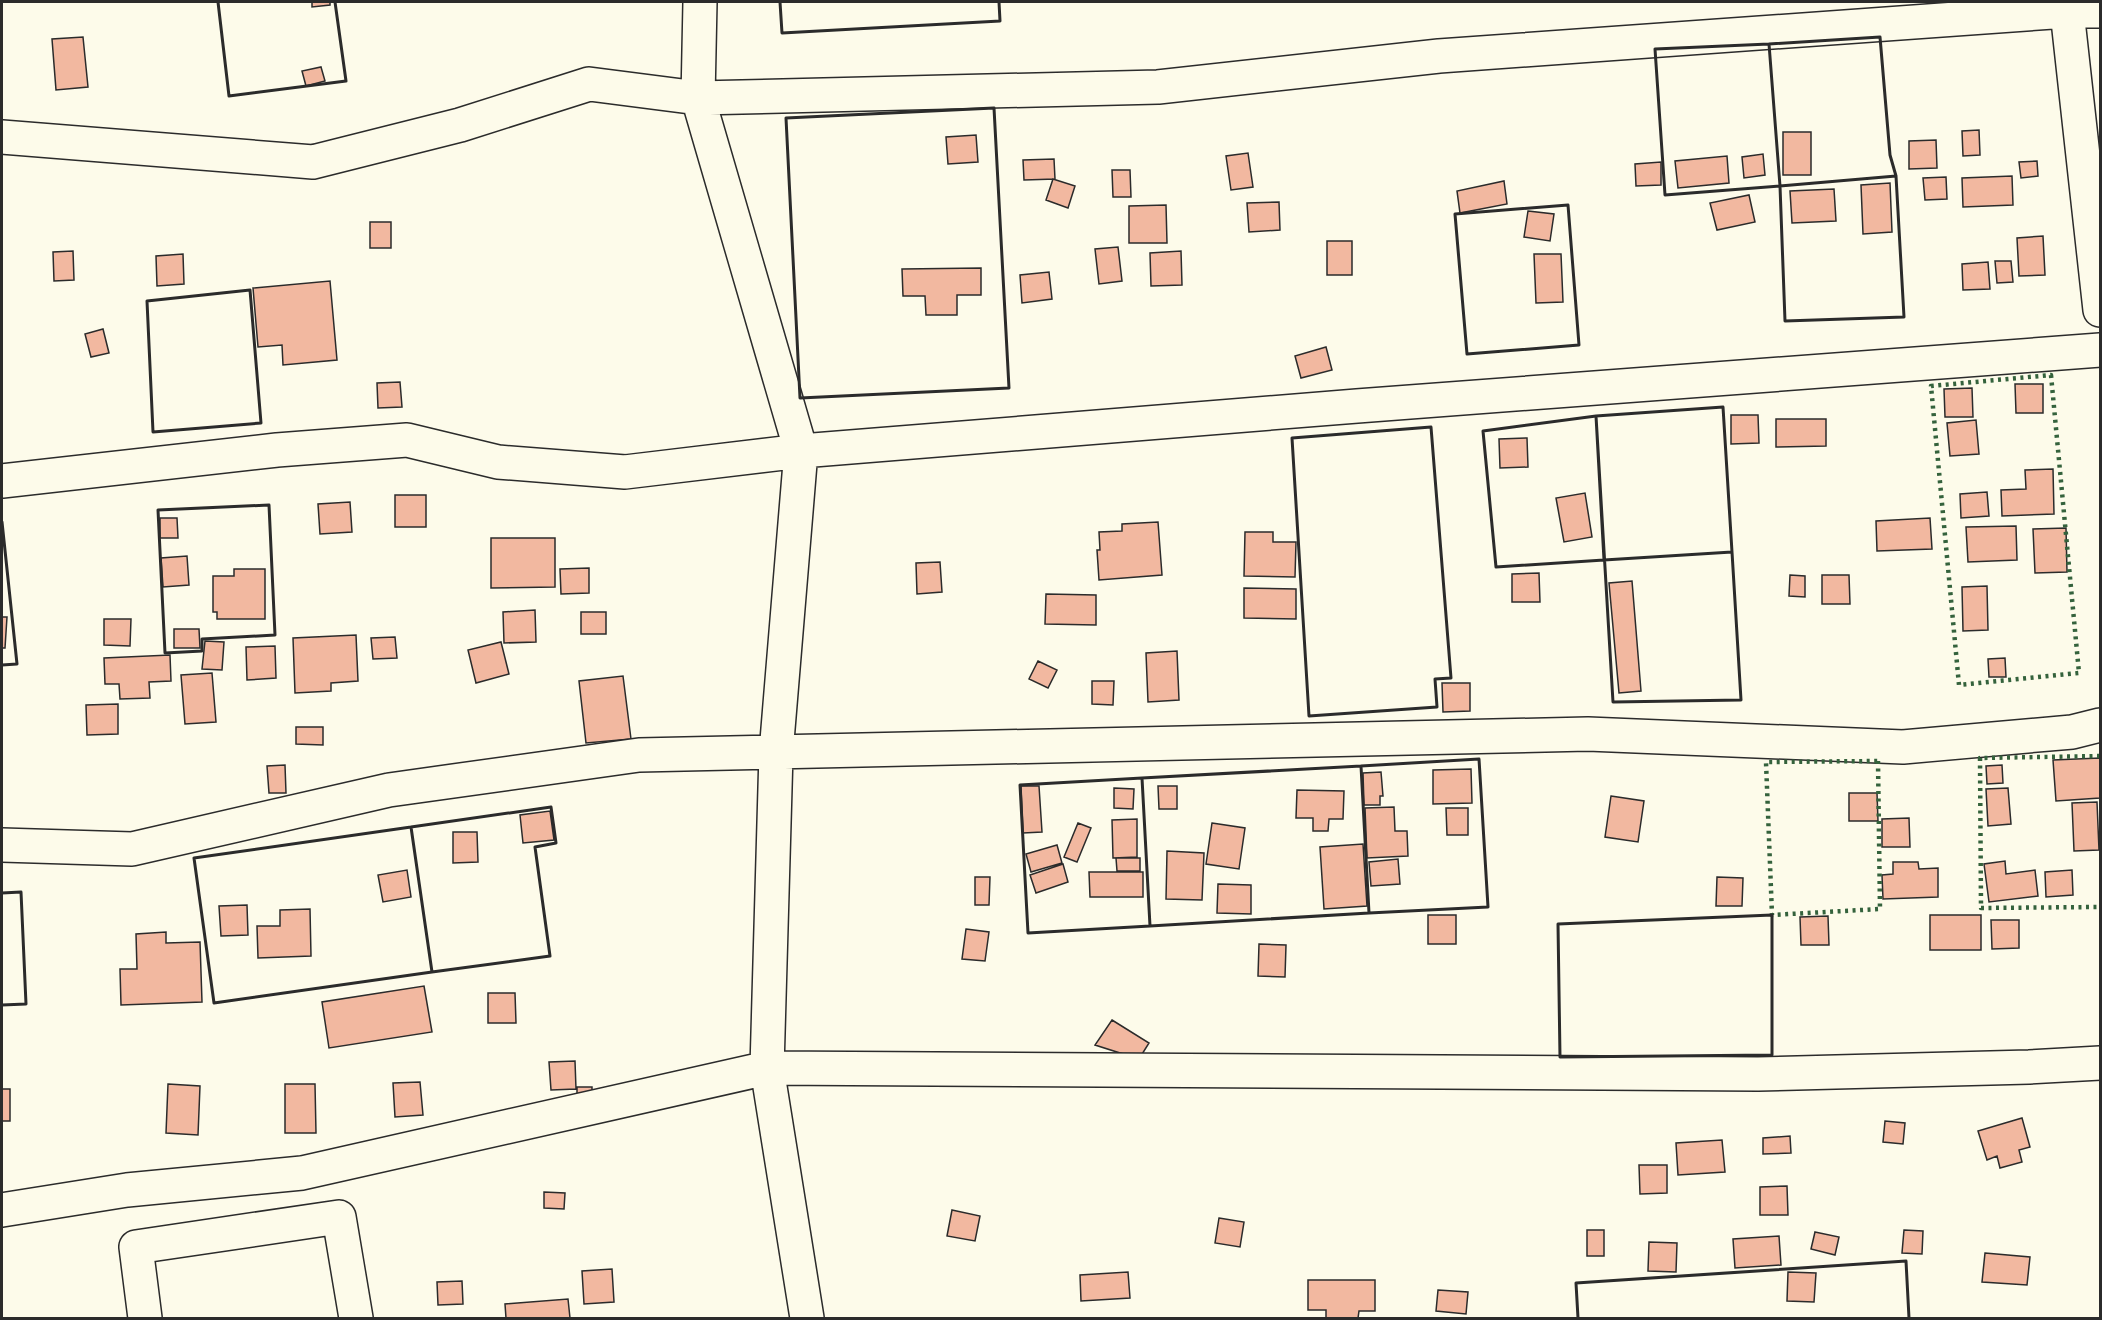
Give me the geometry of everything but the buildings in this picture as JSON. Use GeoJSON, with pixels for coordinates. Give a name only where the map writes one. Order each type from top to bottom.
{"type":"FeatureCollection","features":[{"type":"Feature","properties":{"kind":"street"},"geometry":{"type":"LineString","coordinates":[[700,2],[698,99],[801,451],[776,753],[767,1068],[807,1318]]}},
{"type":"Feature","properties":{"kind":"street"},"geometry":{"type":"LineString","coordinates":[[2067,6],[2100,310]]}},
{"type":"Feature","properties":{"kind":"street"},"geometry":{"type":"LineString","coordinates":[[2,137],[313,162],[460,125],[589,84],[698,99],[1158,87],[1439,56],[2067,6],[2100,11]]}},
{"type":"Feature","properties":{"kind":"street"},"geometry":{"type":"LineString","coordinates":[[2,481],[277,450],[407,440],[498,462],[625,472],[801,451],[2100,350]]}},
{"type":"Feature","properties":{"kind":"street"},"geometry":{"type":"LineString","coordinates":[[2,844],[132,849],[389,790],[639,755],[1588,734],[1903,747],[2072,732],[2100,725]]}},
{"type":"Feature","properties":{"kind":"street"},"geometry":{"type":"LineString","coordinates":[[2,1210],[127,1190],[302,1173],[767,1068],[1758,1074],[2100,1063]]}},
{"type":"Feature","properties":{"kind":"street"},"geometry":{"type":"LineString","coordinates":[[145,1318],[136,1247],[339,1216],[356,1318]]}},
{"type":"Feature","properties":{"kind":"hedge"},"geometry":{"type":"LineString","coordinates":[[2051,375],[2079,673],[1959,685],[1931,386],[2051,375]]}},
{"type":"Feature","properties":{"kind":"hedge"},"geometry":{"type":"LineString","coordinates":[[2100,756],[1980,758],[1981,908],[2100,907]]}},
{"type":"Feature","properties":{"kind":"hedge"},"geometry":{"type":"LineString","coordinates":[[1878,761],[1880,909],[1772,915],[1766,762],[1878,761]]}},
{"type":"Feature","properties":{"kind":"wall"},"geometry":{"type":"LineString","coordinates":[[218,2],[229,96],[346,81],[335,2]]}},
{"type":"Feature","properties":{"kind":"wall"},"geometry":{"type":"LineString","coordinates":[[780,2],[782,33],[1000,21],[999,2]]}},
{"type":"Feature","properties":{"kind":"wall"},"geometry":{"type":"LineString","coordinates":[[1880,37],[1890,155],[1896,176],[1780,186],[1769,44],[1880,37]]}},
{"type":"Feature","properties":{"kind":"wall"},"geometry":{"type":"LineString","coordinates":[[1769,44],[1780,186],[1665,195],[1655,49],[1769,44]]}},
{"type":"Feature","properties":{"kind":"wall"},"geometry":{"type":"LineString","coordinates":[[994,108],[1009,388],[800,398],[786,118],[994,108]]}},
{"type":"Feature","properties":{"kind":"wall"},"geometry":{"type":"LineString","coordinates":[[1896,176],[1904,317],[1785,321],[1780,186],[1896,176]]}},
{"type":"Feature","properties":{"kind":"wall"},"geometry":{"type":"LineString","coordinates":[[1568,205],[1579,345],[1467,354],[1455,214],[1568,205]]}},
{"type":"Feature","properties":{"kind":"wall"},"geometry":{"type":"LineString","coordinates":[[250,290],[261,423],[153,432],[147,301],[250,290]]}},
{"type":"Feature","properties":{"kind":"wall"},"geometry":{"type":"LineString","coordinates":[[1723,407],[1732,552],[1604,560],[1596,416],[1723,407]]}},
{"type":"Feature","properties":{"kind":"wall"},"geometry":{"type":"LineString","coordinates":[[1604,560],[1496,567],[1483,431],[1596,416],[1613,702],[1741,700],[1732,552],[1604,560]]}},
{"type":"Feature","properties":{"kind":"wall"},"geometry":{"type":"LineString","coordinates":[[1431,427],[1451,678],[1435,679],[1437,707],[1309,716],[1292,438],[1431,427]]}},
{"type":"Feature","properties":{"kind":"wall"},"geometry":{"type":"LineString","coordinates":[[269,505],[275,635],[202,639],[202,651],[165,653],[158,510],[269,505]]}},
{"type":"Feature","properties":{"kind":"wall"},"geometry":{"type":"LineString","coordinates":[[2,522],[17,664],[2,665]]}},
{"type":"Feature","properties":{"kind":"wall"},"geometry":{"type":"LineString","coordinates":[[1479,759],[1488,907],[1369,913],[1361,766],[1479,759]]}},
{"type":"Feature","properties":{"kind":"wall"},"geometry":{"type":"LineString","coordinates":[[1361,766],[1369,913],[1150,926],[1142,778],[1361,766]]}},
{"type":"Feature","properties":{"kind":"wall"},"geometry":{"type":"LineString","coordinates":[[1142,778],[1150,926],[1028,933],[1020,785],[1142,778]]}},
{"type":"Feature","properties":{"kind":"wall"},"geometry":{"type":"LineString","coordinates":[[551,807],[556,843],[535,847],[550,956],[432,972],[411,827],[551,807]]}},
{"type":"Feature","properties":{"kind":"wall"},"geometry":{"type":"LineString","coordinates":[[411,827],[432,972],[214,1003],[194,858],[411,827]]}},
{"type":"Feature","properties":{"kind":"wall"},"geometry":{"type":"LineString","coordinates":[[2,893],[21,892],[26,1004],[2,1005]]}},
{"type":"Feature","properties":{"kind":"wall"},"geometry":{"type":"LineString","coordinates":[[1772,915],[1772,1055],[1560,1057],[1558,924],[1772,915]]}},
{"type":"Feature","properties":{"kind":"wall"},"geometry":{"type":"LineString","coordinates":[[1578,1318],[1576,1283],[1906,1261],[1909,1318]]}}]}
